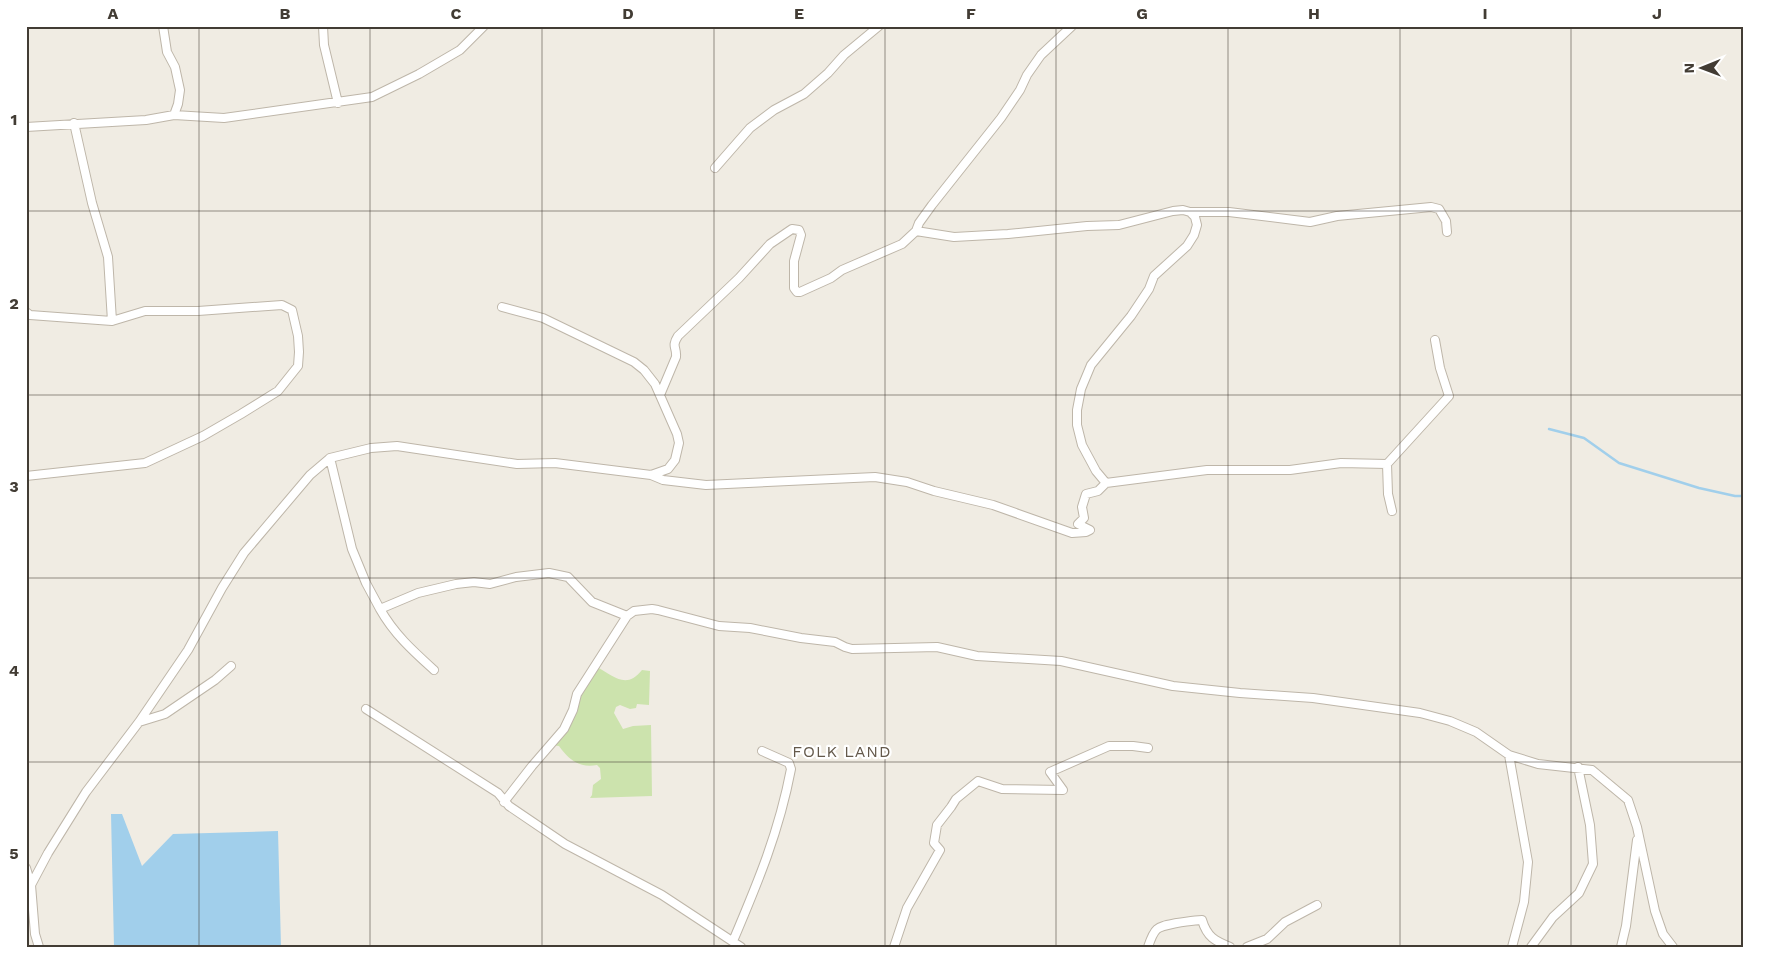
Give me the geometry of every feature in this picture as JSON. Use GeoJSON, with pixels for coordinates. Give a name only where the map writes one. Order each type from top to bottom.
{"type":"FeatureCollection","features":[{"type":"Feature","properties":{"kind":"street"},"geometry":{"type":"LineString","coordinates":[[163,26],[167,52],[174,67],[180,90],[174,115]]}},
{"type":"Feature","properties":{"kind":"street"},"geometry":{"type":"LineString","coordinates":[[322,26],[324,45],[338,103]]}},
{"type":"Feature","properties":{"kind":"street"},"geometry":{"type":"LineString","coordinates":[[26,126],[146,120],[174,115],[224,118],[372,97],[419,74],[460,50],[484,26]]}},
{"type":"Feature","properties":{"kind":"street"},"geometry":{"type":"LineString","coordinates":[[716,168],[750,128],[774,110],[804,94],[828,73],[844,54],[879,26]]}},
{"type":"Feature","properties":{"kind":"street"},"geometry":{"type":"LineString","coordinates":[[660,395],[676,356],[674,342],[678,336],[739,278],[757,256],[792,229],[801,232],[794,261],[794,288],[797,292],[832,278],[842,270],[902,244],[916,231],[919,222],[1001,118],[1020,90],[1027,74],[1041,55],[1072,26]]}},
{"type":"Feature","properties":{"kind":"street"},"geometry":{"type":"LineString","coordinates":[[74,123],[92,203],[108,257],[112,321]]}},
{"type":"Feature","properties":{"kind":"street"},"geometry":{"type":"LineString","coordinates":[[916,231],[954,237],[1008,234],[1054,228],[1119,225],[1183,210],[1190,212],[1229,212],[1310,222],[1337,216],[1431,207],[1439,209],[1446,221],[1447,232]]}},
{"type":"Feature","properties":{"kind":"street"},"geometry":{"type":"LineString","coordinates":[[1106,484],[1096,471],[1082,445],[1077,425],[1077,410],[1082,390],[1091,365],[1131,316],[1149,289],[1154,276],[1187,246],[1194,236],[1197,225],[1195,217],[1190,212]]}},
{"type":"Feature","properties":{"kind":"street"},"geometry":{"type":"LineString","coordinates":[[26,312],[30,315],[112,321],[145,311],[282,305],[292,310],[300,352],[298,366],[278,391],[203,436],[146,463],[26,476]]}},
{"type":"Feature","properties":{"kind":"street"},"geometry":{"type":"LineString","coordinates":[[502,307],[544,318],[634,362],[644,370],[655,384],[677,434],[678,443],[675,460],[668,469],[651,475]]}},
{"type":"Feature","properties":{"kind":"street"},"geometry":{"type":"LineString","coordinates":[[1392,511],[1388,494],[1387,464],[1449,396],[1440,368],[1435,340]]}},
{"type":"Feature","properties":{"kind":"street"},"geometry":{"type":"LineString","coordinates":[[31,885],[48,853],[86,792],[139,722],[188,650],[222,588],[244,553],[310,475],[330,458],[371,448],[397,446],[516,464],[554,463],[651,475],[663,480],[706,485],[835,477],[875,477],[907,482],[934,491],[993,505],[1072,533],[1090,530],[1078,524],[1084,518],[1082,507],[1086,494],[1098,492],[1106,484],[1207,470],[1290,470],[1342,463],[1387,464]]}},
{"type":"Feature","properties":{"kind":"street"},"geometry":{"type":"LineString","coordinates":[[330,458],[352,549],[366,583],[392,628],[407,646],[434,670]]}},
{"type":"Feature","properties":{"kind":"street"},"geometry":{"type":"LineString","coordinates":[[380,609],[418,593],[456,584],[474,582],[490,584],[516,577],[549,573],[568,577],[592,602],[627,616]]}},
{"type":"Feature","properties":{"kind":"street"},"geometry":{"type":"LineString","coordinates":[[504,802],[564,729],[573,710],[577,694],[627,616],[634,612],[652,609],[719,626],[750,628],[801,638],[835,642],[845,648],[937,647],[978,656],[1061,661],[1145,680],[1192,688],[1313,698],[1420,713],[1450,721],[1476,732],[1510,755],[1538,764],[1578,767],[1596,772],[1628,800],[1638,833],[1662,934],[1673,947]]}},
{"type":"Feature","properties":{"kind":"street"},"geometry":{"type":"LineString","coordinates":[[139,722],[165,714],[215,680],[231,666]]}},
{"type":"Feature","properties":{"kind":"street"},"geometry":{"type":"LineString","coordinates":[[366,709],[498,793],[504,802],[565,844],[662,895],[741,947]]}},
{"type":"Feature","properties":{"kind":"street"},"geometry":{"type":"LineString","coordinates":[[894,947],[907,908],[940,850],[934,842],[937,825],[956,799],[978,781],[1002,789],[1063,790],[1050,772],[1109,746],[1148,748]]}},
{"type":"Feature","properties":{"kind":"street"},"geometry":{"type":"LineString","coordinates":[[733,941],[762,875],[778,825],[791,769],[789,763],[762,751]]}},
{"type":"Feature","properties":{"kind":"street"},"geometry":{"type":"LineString","coordinates":[[1510,755],[1528,862],[1524,902],[1512,947]]}},
{"type":"Feature","properties":{"kind":"street"},"geometry":{"type":"LineString","coordinates":[[1531,947],[1554,917],[1579,893],[1593,864],[1590,825],[1578,767]]}},
{"type":"Feature","properties":{"kind":"street"},"geometry":{"type":"LineString","coordinates":[[1621,947],[1626,926],[1638,833]]}},
{"type":"Feature","properties":{"kind":"street"},"geometry":{"type":"LineString","coordinates":[[26,868],[31,885],[35,934],[39,947]]}},
{"type":"Feature","properties":{"kind":"street"},"geometry":{"type":"LineString","coordinates":[[1247,947],[1267,939],[1285,922],[1316,905]]}},
{"type":"Feature","properties":{"kind":"street"},"geometry":{"type":"LineString","coordinates":[[1148,947],[1156,929],[1165,924],[1192,920],[1202,920],[1206,932],[1219,942],[1230,947]]}},
{"type":"Feature","properties":{"kind":"green space"},"geometry":{"type":"Polygon","coordinates":[[[597,667],[614,677],[625,680],[631,679],[642,670],[650,671],[649,705],[637,704],[636,708],[630,709],[620,705],[616,707],[614,713],[623,729],[633,726],[651,725],[652,796],[590,798],[593,785],[601,779],[600,768],[597,765],[591,766],[575,762],[559,746],[550,745],[564,729],[577,694],[597,667]]]}},
{"type":"Feature","properties":{"kind":"water"},"geometry":{"type":"Polygon","coordinates":[[[111,814],[122,814],[142,866],[173,834],[278,831],[281,947],[114,947],[111,814]]]}},
{"type":"Feature","properties":{"kind":"waterway"},"geometry":{"type":"LineString","coordinates":[[1549,429],[1584,438],[1619,463],[1699,488],[1735,496],[1744,496]]}},
{"type":"Feature","properties":{"kind":"district","name":"FOLK LAND"},"geometry":{"type":"Point","coordinates":[842,751]}}]}
